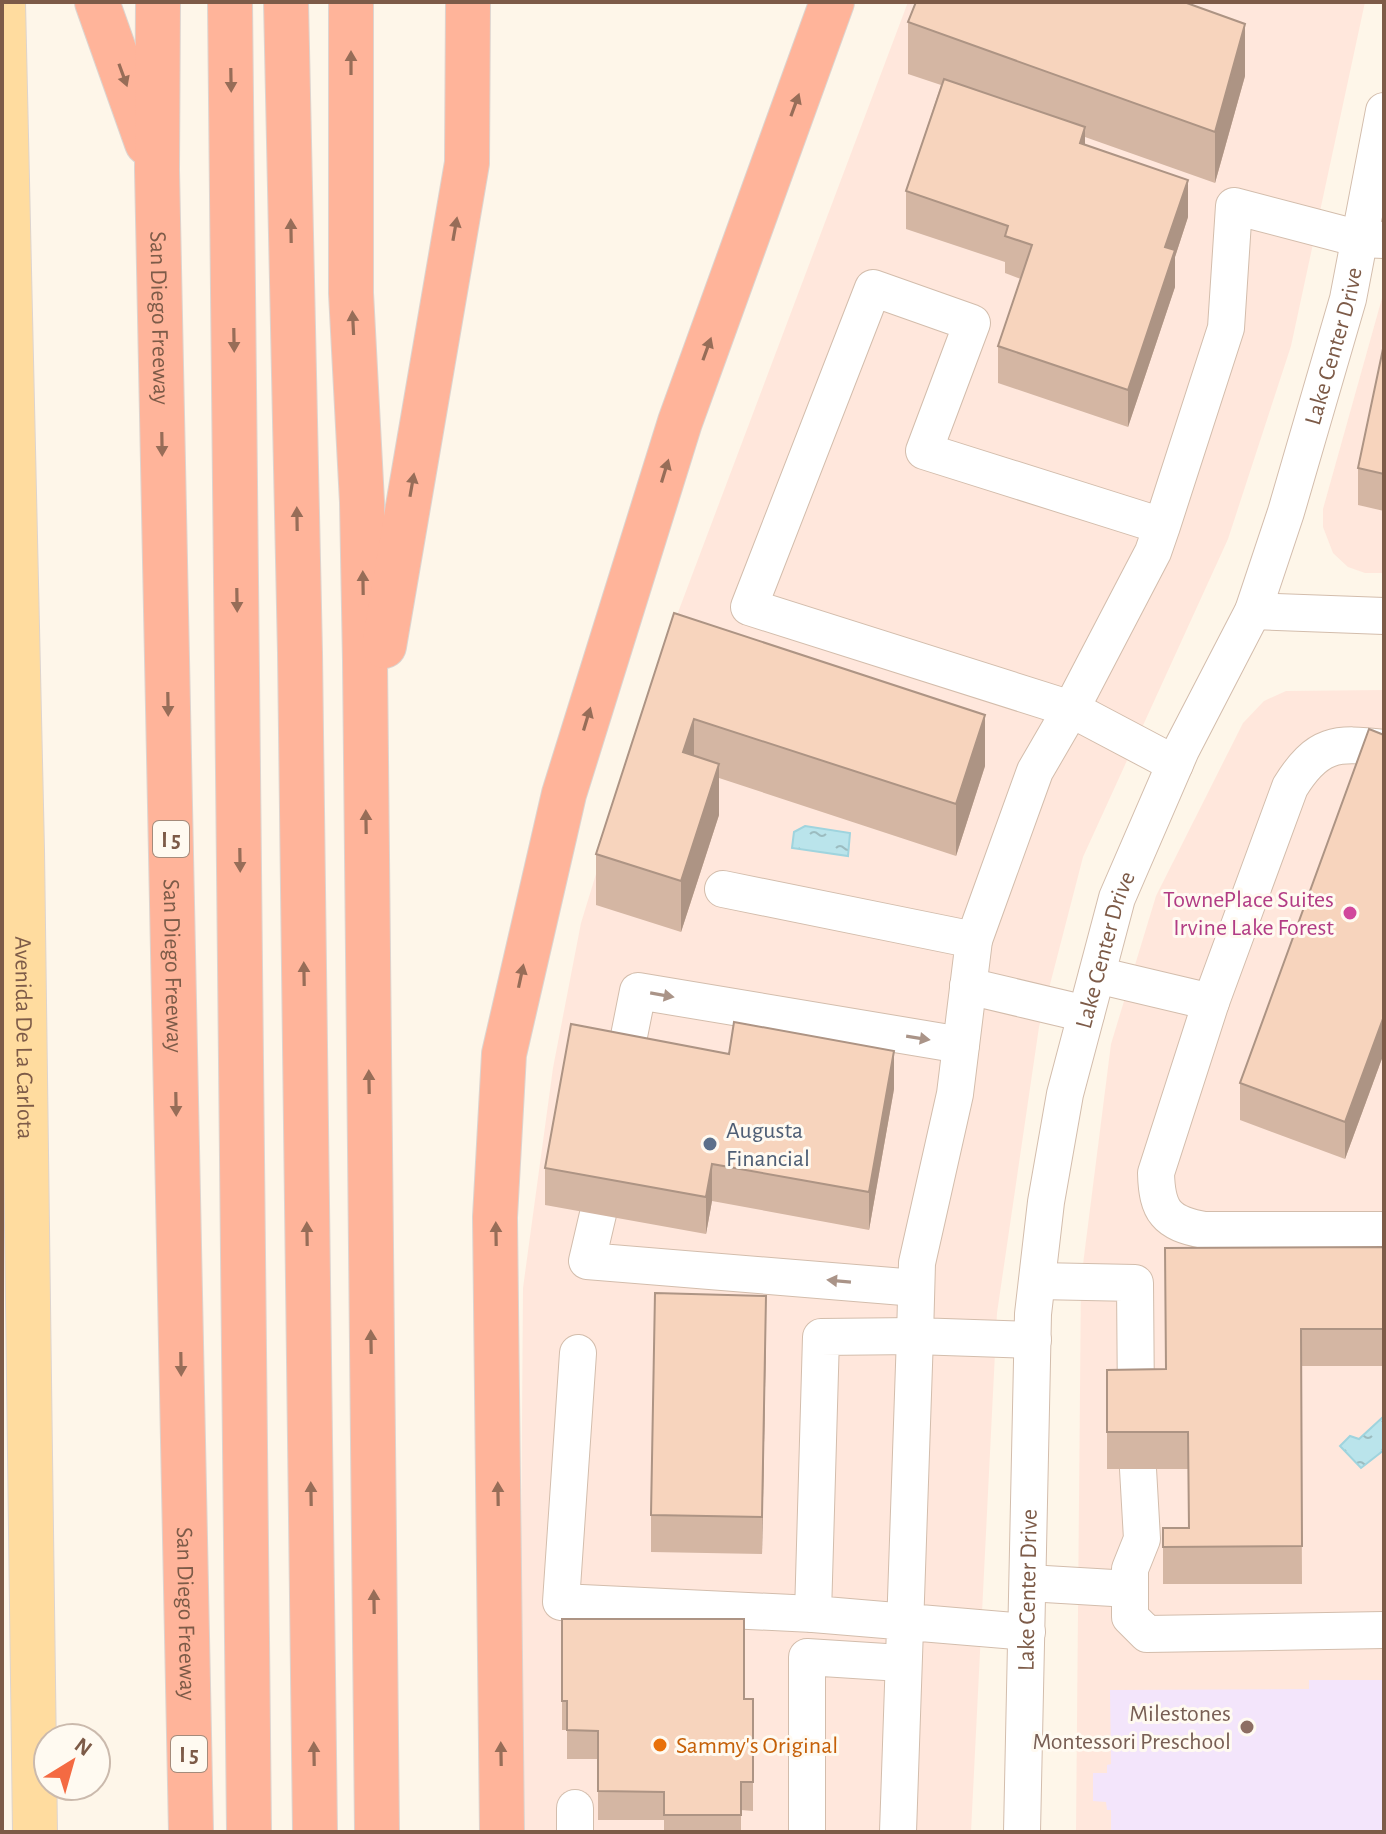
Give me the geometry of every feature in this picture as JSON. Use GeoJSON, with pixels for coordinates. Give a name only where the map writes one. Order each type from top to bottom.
{"type":"FeatureCollection","features":[{"type":"Feature","properties":{"kind":"highway"},"geometry":{"type":"LineString","coordinates":[[97,2],[157,170]]}},
{"type":"Feature","properties":{"kind":"highway","name":"San Diego Freeway"},"geometry":{"type":"LineString","coordinates":[[158,2],[157,170],[191,1832]]}},
{"type":"Feature","properties":{"kind":"highway"},"geometry":{"type":"LineString","coordinates":[[230,2],[249,1832]]}},
{"type":"Feature","properties":{"kind":"highway"},"geometry":{"type":"LineString","coordinates":[[286,2],[300,653],[315,1832]]}},
{"type":"Feature","properties":{"kind":"highway"},"geometry":{"type":"LineString","coordinates":[[351,2],[351,293],[362,502],[366,755],[377,1832]]}},
{"type":"Feature","properties":{"kind":"highway"},"geometry":{"type":"LineString","coordinates":[[366,755],[467,163],[468,2]]}},
{"type":"Feature","properties":{"kind":"highway"},"geometry":{"type":"LineString","coordinates":[[502,1832],[495,1217],[504,1054],[533,916],[569,779],[680,422],[832,2]]}},
{"type":"Feature","properties":{"kind":"main road","name":"Avenida De La Carlota"},"geometry":{"type":"LineString","coordinates":[[3,2],[17,1591],[35,1832]]}},
{"type":"Feature","properties":{"kind":"street","name":"Lake Center Drive"},"geometry":{"type":"LineString","coordinates":[[1022,1832],[1033,1340],[1046,1202],[1065,1094],[1117,898],[1175,764],[1253,611],[1348,299],[1372,240],[1384,111]]}},
{"type":"Feature","properties":{"kind":"street"},"geometry":{"type":"LineString","coordinates":[[898,1832],[901,1663],[917,1263],[955,1094],[974,940],[1035,771],[1153,552],[1226,328],[1234,206],[1372,240]]}},
{"type":"Feature","properties":{"kind":"street"},"geometry":{"type":"LineString","coordinates":[[1162,526],[924,451],[972,323],[873,288],[749,607],[1071,709],[1175,764]]}},
{"type":"Feature","properties":{"kind":"street"},"geometry":{"type":"LineString","coordinates":[[1253,611],[1384,616]]}},
{"type":"Feature","properties":{"kind":"street"},"geometry":{"type":"LineString","coordinates":[[1384,748],[1347,743],[1323,749],[1301,769],[1290,787],[1211,1002],[1156,1173],[1156,1194],[1165,1214],[1180,1226],[1204,1230],[1384,1230]]}},
{"type":"Feature","properties":{"kind":"street"},"geometry":{"type":"LineString","coordinates":[[723,889],[974,940]]}},
{"type":"Feature","properties":{"kind":"street"},"geometry":{"type":"LineString","coordinates":[[1097,975],[1211,1002]]}},
{"type":"Feature","properties":{"kind":"street"},"geometry":{"type":"LineString","coordinates":[[968,986],[1086,1014]]}},
{"type":"Feature","properties":{"kind":"street"},"geometry":{"type":"LineString","coordinates":[[622,1071],[638,991],[961,1045]]}},
{"type":"Feature","properties":{"kind":"street"},"geometry":{"type":"LineString","coordinates":[[598,1214],[587,1261],[916,1288]]}},
{"type":"Feature","properties":{"kind":"street"},"geometry":{"type":"LineString","coordinates":[[1038,1281],[1135,1283],[1136,1407]]}},
{"type":"Feature","properties":{"kind":"street"},"geometry":{"type":"LineString","coordinates":[[813,1614],[821,1337],[1033,1340]]}},
{"type":"Feature","properties":{"kind":"street"},"geometry":{"type":"LineString","coordinates":[[578,1353],[561,1602],[813,1614],[1027,1632]]}},
{"type":"Feature","properties":{"kind":"street"},"geometry":{"type":"LineString","coordinates":[[1138,1469],[1142,1539],[1130,1569],[1130,1617],[1147,1634],[1384,1630]]}},
{"type":"Feature","properties":{"kind":"street"},"geometry":{"type":"LineString","coordinates":[[1028,1583],[1130,1589]]}},
{"type":"Feature","properties":{"kind":"street"},"geometry":{"type":"LineString","coordinates":[[807,1832],[807,1657],[901,1663]]}},
{"type":"Feature","properties":{"kind":"shaded area"},"geometry":{"type":"Polygon","coordinates":[[[908,2],[1365,2],[1291,346],[1228,539],[1083,857],[1039,1027],[997,1313],[971,1832],[519,1832],[523,1288],[553,1068],[581,923],[668,639],[908,2]]]}},
{"type":"Feature","properties":{"kind":"shaded area"},"geometry":{"type":"Polygon","coordinates":[[[1384,291],[1384,573],[1365,573],[1348,567],[1333,553],[1323,527],[1323,509],[1384,291]]]}},
{"type":"Feature","properties":{"kind":"shaded area"},"geometry":{"type":"Polygon","coordinates":[[[1384,690],[1384,1832],[1076,1832],[1081,1280],[1111,1044],[1156,896],[1243,723],[1264,701],[1286,691],[1384,690]]]}},
{"type":"Feature","properties":{"kind":"shaded area","name":"Milestones Montessori Preschool"},"geometry":{"type":"Polygon","coordinates":[[[1309,1680],[1384,1680],[1384,1832],[1111,1832],[1111,1810],[1107,1810],[1106,1802],[1093,1801],[1093,1773],[1107,1773],[1107,1765],[1111,1764],[1110,1690],[1309,1689],[1309,1680]]]}},
{"type":"Feature","properties":{"kind":"water"},"geometry":{"type":"Polygon","coordinates":[[[805,826],[850,833],[848,856],[792,848],[794,832],[805,826]]]}},
{"type":"Feature","properties":{"kind":"water"},"geometry":{"type":"Polygon","coordinates":[[[1384,1416],[1384,1450],[1361,1468],[1340,1446],[1350,1436],[1359,1439],[1384,1416]]]}},
{"type":"Feature","properties":{"kind":"building"},"geometry":{"type":"Polygon","coordinates":[[[916,2],[1184,2],[1245,24],[1215,132],[908,22],[916,2]]]}},
{"type":"Feature","properties":{"kind":"building"},"geometry":{"type":"Polygon","coordinates":[[[944,79],[1085,127],[1080,143],[1188,180],[1165,247],[1175,250],[1128,390],[998,346],[1032,245],[1005,236],[1008,226],[906,191],[944,79]]]}},
{"type":"Feature","properties":{"kind":"building"},"geometry":{"type":"Polygon","coordinates":[[[1384,344],[1384,474],[1358,468],[1384,344]]]}},
{"type":"Feature","properties":{"kind":"building"},"geometry":{"type":"Polygon","coordinates":[[[674,613],[985,715],[956,804],[694,719],[683,752],[719,764],[681,881],[596,854],[674,613]]]}},
{"type":"Feature","properties":{"kind":"building","name":"TownePlace Suites Irvine Lake Forest"},"geometry":{"type":"Polygon","coordinates":[[[1369,729],[1384,735],[1384,1016],[1345,1122],[1240,1083],[1369,729]]]}},
{"type":"Feature","properties":{"kind":"building"},"geometry":{"type":"Polygon","coordinates":[[[734,1022],[894,1051],[869,1192],[712,1164],[706,1197],[545,1168],[571,1024],[729,1054],[734,1022]]]}},
{"type":"Feature","properties":{"kind":"building"},"geometry":{"type":"Polygon","coordinates":[[[1384,1247],[1384,1329],[1301,1329],[1302,1546],[1163,1547],[1163,1528],[1189,1528],[1188,1432],[1107,1432],[1107,1370],[1166,1369],[1165,1248],[1384,1247]]]}},
{"type":"Feature","properties":{"kind":"building"},"geometry":{"type":"Polygon","coordinates":[[[655,1293],[766,1296],[762,1517],[651,1515],[655,1293]]]}},
{"type":"Feature","properties":{"kind":"building","name":"Sammy's Original"},"geometry":{"type":"Polygon","coordinates":[[[562,1619],[744,1619],[744,1699],[753,1699],[753,1782],[741,1782],[741,1815],[664,1815],[664,1792],[598,1791],[598,1731],[567,1730],[567,1701],[562,1701],[562,1619]]]}},
{"type":"Feature","properties":{"kind":"place","name":"TownePlace Suites Irvine Lake Forest"},"geometry":{"type":"Point","coordinates":[1350,913]}},
{"type":"Feature","properties":{"kind":"place","name":"Augusta Financial"},"geometry":{"type":"Point","coordinates":[710,1144]}},
{"type":"Feature","properties":{"kind":"place","name":"Milestones Montessori Preschool"},"geometry":{"type":"Point","coordinates":[1247,1727]}},
{"type":"Feature","properties":{"kind":"place","name":"Sammy's Original"},"geometry":{"type":"Point","coordinates":[660,1745]}}]}
